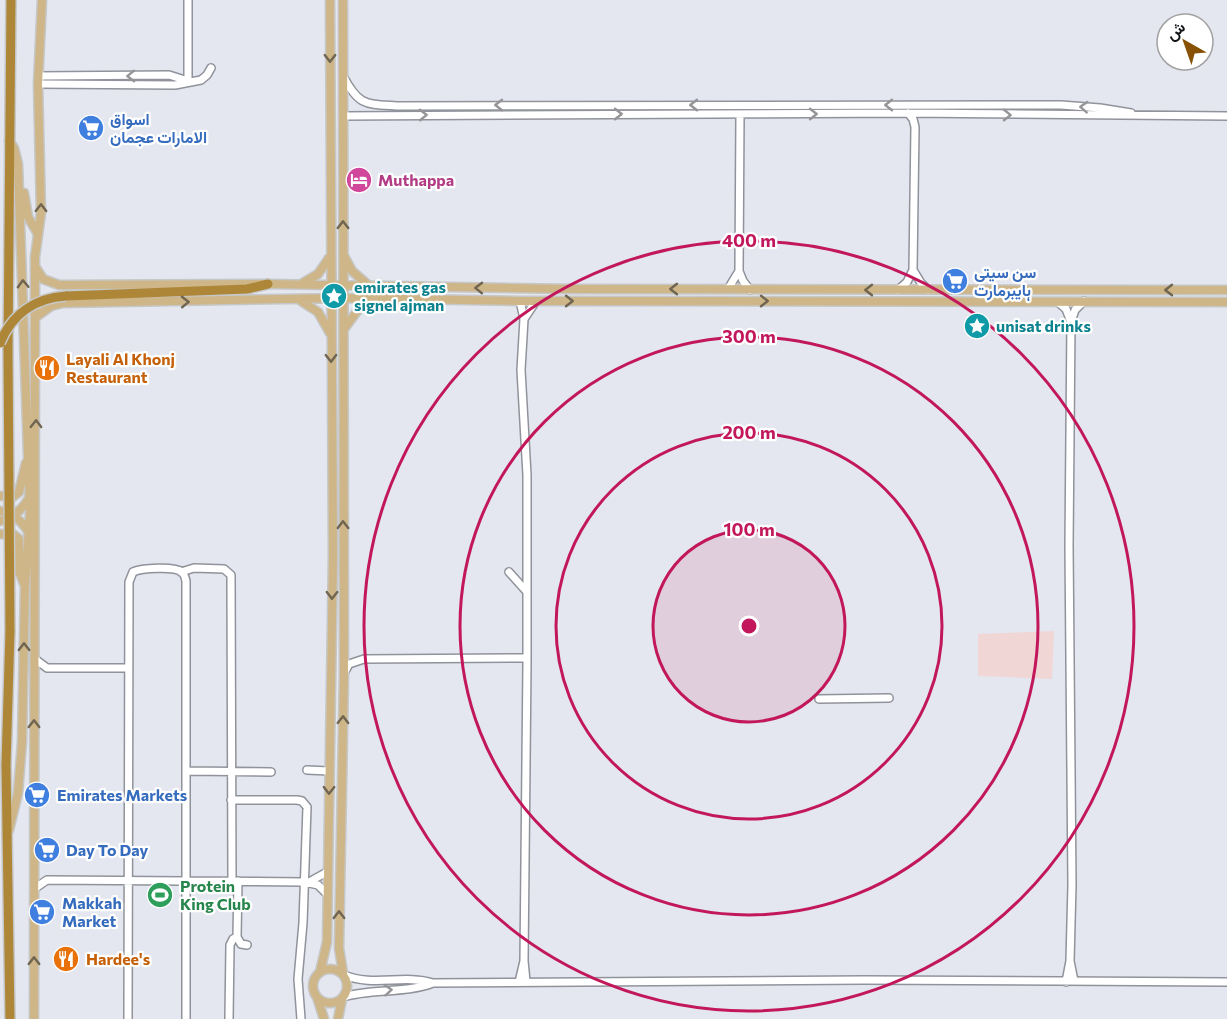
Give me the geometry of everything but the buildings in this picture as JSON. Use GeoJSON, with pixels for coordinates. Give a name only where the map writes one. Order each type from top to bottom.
{"type":"FeatureCollection","features":[{"type":"Feature","properties":{"kind":"highway"},"geometry":{"type":"LineString","coordinates":[[10,1019],[9,830],[6,765],[10,631],[8,350],[11,0]]}},
{"type":"Feature","properties":{"kind":"highway"},"geometry":{"type":"LineString","coordinates":[[0,343],[13,321],[28,307],[47,299],[66,296],[247,289],[268,284]]}},
{"type":"Feature","properties":{"kind":"main road"},"geometry":{"type":"LineString","coordinates":[[33,1019],[35,337],[36,268],[41,213],[39,80],[42,0]]}},
{"type":"Feature","properties":{"kind":"main road"},"geometry":{"type":"LineString","coordinates":[[324,1019],[313,985],[320,972],[327,942],[333,556],[330,0]]}},
{"type":"Feature","properties":{"kind":"main road"},"geometry":{"type":"LineString","coordinates":[[338,1019],[348,988],[343,974],[339,948],[344,674],[343,0]]}},
{"type":"Feature","properties":{"kind":"main road"},"geometry":{"type":"LineString","coordinates":[[9,141],[16,153],[19,175],[27,461],[30,495],[25,586],[24,709],[16,802],[9,830]]}},
{"type":"Feature","properties":{"kind":"main road"},"geometry":{"type":"LineString","coordinates":[[19,175],[28,217],[38,234]]}},
{"type":"Feature","properties":{"kind":"main road"},"geometry":{"type":"LineString","coordinates":[[301,284],[322,271],[331,252]]}},
{"type":"Feature","properties":{"kind":"main road"},"geometry":{"type":"LineString","coordinates":[[343,252],[352,271],[368,285]]}},
{"type":"Feature","properties":{"kind":"main road"},"geometry":{"type":"LineString","coordinates":[[36,268],[44,279],[55,285],[301,284],[573,289],[1227,290]]}},
{"type":"Feature","properties":{"kind":"main road"},"geometry":{"type":"LineString","coordinates":[[55,285],[50,295],[55,305]]}},
{"type":"Feature","properties":{"kind":"main road"},"geometry":{"type":"LineString","coordinates":[[520,301],[524,295],[529,293],[564,292],[573,289]]}},
{"type":"Feature","properties":{"kind":"main road"},"geometry":{"type":"LineString","coordinates":[[1025,301],[1040,297],[1069,297],[1075,290]]}},
{"type":"Feature","properties":{"kind":"main road"},"geometry":{"type":"LineString","coordinates":[[36,317],[55,305],[331,298],[520,301],[1227,302]]}},
{"type":"Feature","properties":{"kind":"main road"},"geometry":{"type":"LineString","coordinates":[[298,299],[309,304],[321,316],[331,337]]}},
{"type":"Feature","properties":{"kind":"main road"},"geometry":{"type":"LineString","coordinates":[[342,332],[363,305],[375,299]]}},
{"type":"Feature","properties":{"kind":"main road"},"geometry":{"type":"LineString","coordinates":[[25,357],[35,337]]}},
{"type":"Feature","properties":{"kind":"main road"},"geometry":{"type":"LineString","coordinates":[[0,496],[14,496],[19,492],[22,473],[27,461]]}},
{"type":"Feature","properties":{"kind":"main road"},"geometry":{"type":"LineString","coordinates":[[0,521],[14,516],[25,505],[30,495]]}},
{"type":"Feature","properties":{"kind":"main road"},"geometry":{"type":"LineString","coordinates":[[0,511],[14,516],[29,533]]}},
{"type":"Feature","properties":{"kind":"main road"},"geometry":{"type":"LineString","coordinates":[[0,534],[14,535],[19,539],[19,571],[25,586]]}},
{"type":"Feature","properties":{"kind":"main road"},"geometry":{"type":"LineString","coordinates":[[18,780],[34,757]]}},
{"type":"Feature","properties":{"kind":"main road"},"geometry":{"type":"LineString","coordinates":[[320,972],[332,968],[343,974]]}},
{"type":"Feature","properties":{"kind":"main road"},"geometry":{"type":"LineString","coordinates":[[317,997],[323,1002],[331,1003],[343,998]]}},
{"type":"Feature","properties":{"kind":"street"},"geometry":{"type":"LineString","coordinates":[[188,0],[188,81]]}},
{"type":"Feature","properties":{"kind":"street"},"geometry":{"type":"LineString","coordinates":[[39,80],[168,86],[201,80],[211,68]]}},
{"type":"Feature","properties":{"kind":"street"},"geometry":{"type":"LineString","coordinates":[[343,76],[351,92],[359,100],[370,104],[397,106],[1061,105],[1107,108],[1142,116]]}},
{"type":"Feature","properties":{"kind":"street"},"geometry":{"type":"LineString","coordinates":[[397,106],[397,115]]}},
{"type":"Feature","properties":{"kind":"street"},"geometry":{"type":"LineString","coordinates":[[343,116],[908,113],[1227,116]]}},
{"type":"Feature","properties":{"kind":"street"},"geometry":{"type":"LineString","coordinates":[[908,113],[915,127],[914,270],[921,284],[928,290]]}},
{"type":"Feature","properties":{"kind":"street"},"geometry":{"type":"LineString","coordinates":[[740,114],[739,271],[750,290]]}},
{"type":"Feature","properties":{"kind":"street"},"geometry":{"type":"LineString","coordinates":[[915,127],[926,114]]}},
{"type":"Feature","properties":{"kind":"street"},"geometry":{"type":"LineString","coordinates":[[898,290],[907,282],[914,270]]}},
{"type":"Feature","properties":{"kind":"street"},"geometry":{"type":"LineString","coordinates":[[728,289],[739,271]]}},
{"type":"Feature","properties":{"kind":"street"},"geometry":{"type":"LineString","coordinates":[[520,301],[524,319],[521,370],[527,475],[523,981]]}},
{"type":"Feature","properties":{"kind":"street"},"geometry":{"type":"LineString","coordinates":[[524,319],[536,301]]}},
{"type":"Feature","properties":{"kind":"street"},"geometry":{"type":"LineString","coordinates":[[1056,301],[1066,309],[1071,322]]}},
{"type":"Feature","properties":{"kind":"street"},"geometry":{"type":"LineString","coordinates":[[1070,981],[1072,885],[1069,570],[1071,322],[1075,310],[1084,301]]}},
{"type":"Feature","properties":{"kind":"street"},"geometry":{"type":"LineString","coordinates":[[128,1019],[129,582],[136,570],[174,569],[182,572],[194,568],[224,568],[231,575],[231,800],[237,937],[241,944],[247,945]]}},
{"type":"Feature","properties":{"kind":"street"},"geometry":{"type":"LineString","coordinates":[[182,572],[186,581],[186,1019]]}},
{"type":"Feature","properties":{"kind":"street"},"geometry":{"type":"LineString","coordinates":[[509,572],[527,593]]}},
{"type":"Feature","properties":{"kind":"street"},"geometry":{"type":"LineString","coordinates":[[344,674],[349,664],[364,659],[527,658]]}},
{"type":"Feature","properties":{"kind":"street"},"geometry":{"type":"LineString","coordinates":[[34,659],[47,668]]}},
{"type":"Feature","properties":{"kind":"street"},"geometry":{"type":"LineString","coordinates":[[34,676],[47,668],[128,668]]}},
{"type":"Feature","properties":{"kind":"street"},"geometry":{"type":"LineString","coordinates":[[819,699],[889,698]]}},
{"type":"Feature","properties":{"kind":"street"},"geometry":{"type":"LineString","coordinates":[[307,770],[329,771]]}},
{"type":"Feature","properties":{"kind":"street"},"geometry":{"type":"LineString","coordinates":[[187,771],[271,772]]}},
{"type":"Feature","properties":{"kind":"street"},"geometry":{"type":"LineString","coordinates":[[231,800],[297,800],[304,803],[307,810],[307,882],[298,979],[301,1019]]}},
{"type":"Feature","properties":{"kind":"street"},"geometry":{"type":"LineString","coordinates":[[34,871],[47,880],[307,882],[318,885],[327,894]]}},
{"type":"Feature","properties":{"kind":"street"},"geometry":{"type":"LineString","coordinates":[[307,882],[327,872]]}},
{"type":"Feature","properties":{"kind":"street"},"geometry":{"type":"LineString","coordinates":[[34,889],[47,880]]}},
{"type":"Feature","properties":{"kind":"street"},"geometry":{"type":"LineString","coordinates":[[229,1019],[230,945],[237,937]]}},
{"type":"Feature","properties":{"kind":"street"},"geometry":{"type":"LineString","coordinates":[[343,974],[362,980],[416,980],[433,983],[523,981],[1227,982]]}},
{"type":"Feature","properties":{"kind":"street"},"geometry":{"type":"LineString","coordinates":[[343,998],[368,992],[418,988],[433,983]]}},
{"type":"Feature","properties":{"kind":"shaded area"},"geometry":{"type":"Polygon","coordinates":[[[1054,631],[1052,679],[978,676],[978,634],[1054,631]]]}},
{"type":"Feature","properties":{"kind":"place","name":"اسواق الامارات عجمان"},"geometry":{"type":"Point","coordinates":[91,128]}},
{"type":"Feature","properties":{"kind":"place","name":"Muthappa"},"geometry":{"type":"Point","coordinates":[359,180]}},
{"type":"Feature","properties":{"kind":"place","name":"سن سیتی ہایبرمارت"},"geometry":{"type":"Point","coordinates":[955,281]}},
{"type":"Feature","properties":{"kind":"place","name":"emirates gas signel ajman"},"geometry":{"type":"Point","coordinates":[334,296]}},
{"type":"Feature","properties":{"kind":"place","name":"unisat drinks"},"geometry":{"type":"Point","coordinates":[977,326]}},
{"type":"Feature","properties":{"kind":"place","name":"Layali Al Khonj Restaurant"},"geometry":{"type":"Point","coordinates":[47,368]}},
{"type":"Feature","properties":{"kind":"place","name":"Emirates Markets"},"geometry":{"type":"Point","coordinates":[37,795]}},
{"type":"Feature","properties":{"kind":"place","name":"Day To Day"},"geometry":{"type":"Point","coordinates":[47,850]}},
{"type":"Feature","properties":{"kind":"place","name":"Protein King Club"},"geometry":{"type":"Point","coordinates":[160,895]}},
{"type":"Feature","properties":{"kind":"place","name":"Makkah Market"},"geometry":{"type":"Point","coordinates":[42,912]}},
{"type":"Feature","properties":{"kind":"place","name":"Hardee's"},"geometry":{"type":"Point","coordinates":[66,959]}}]}
